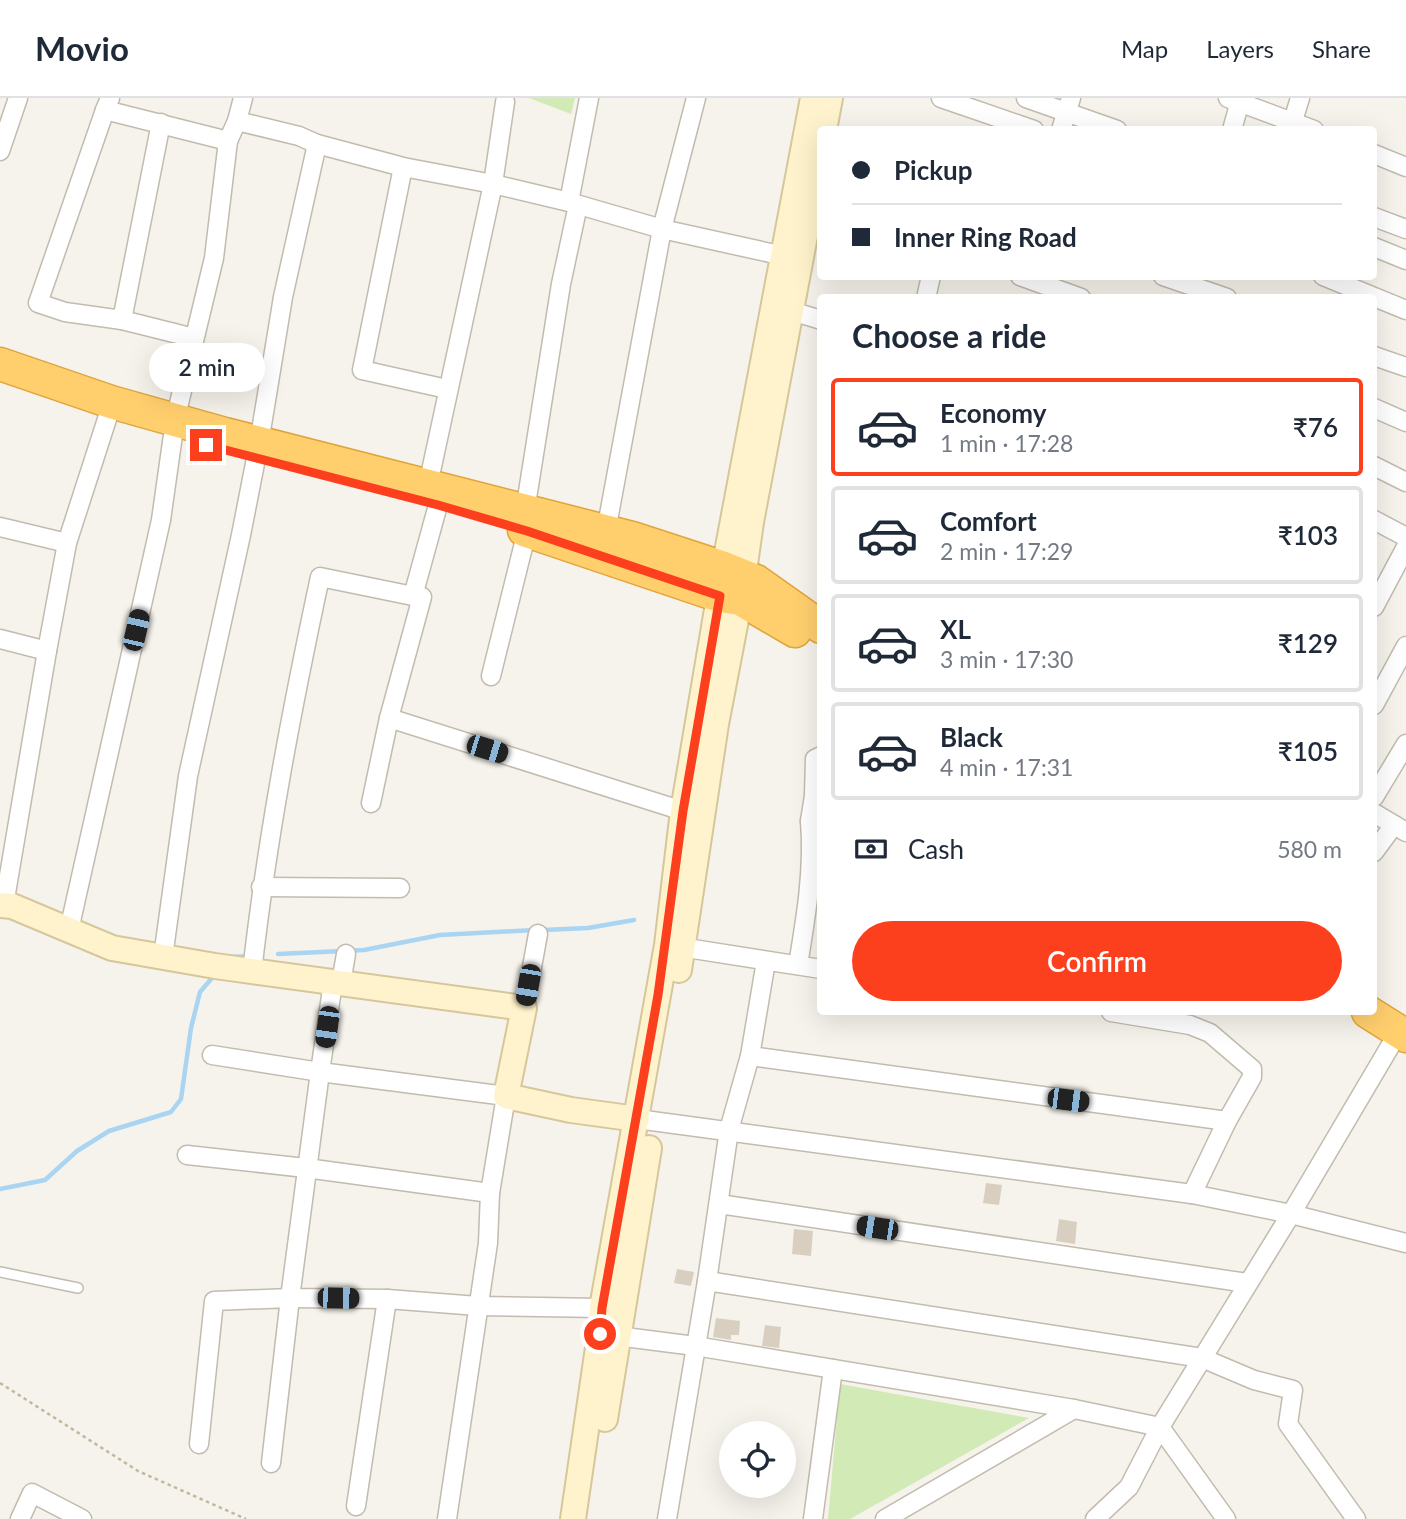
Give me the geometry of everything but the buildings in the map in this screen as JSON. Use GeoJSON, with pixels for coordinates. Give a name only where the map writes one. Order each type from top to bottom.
{"type":"FeatureCollection","features":[{"type":"Feature","properties":{"kind":"highway"},"geometry":{"type":"LineString","coordinates":[[0,365],[174,428],[526,521],[732,585],[756,581],[817,624]]}},
{"type":"Feature","properties":{"kind":"highway"},"geometry":{"type":"LineString","coordinates":[[0,380],[108,416],[174,428]]}},
{"type":"Feature","properties":{"kind":"highway"},"geometry":{"type":"LineString","coordinates":[[526,521],[606,531],[732,585],[817,643]]}},
{"type":"Feature","properties":{"kind":"highway"},"geometry":{"type":"LineString","coordinates":[[1377,995],[1404,1025]]}},
{"type":"Feature","properties":{"kind":"highway"},"geometry":{"type":"LineString","coordinates":[[1376,1015],[1404,1025]]}},
{"type":"Feature","properties":{"kind":"street"},"geometry":{"type":"LineString","coordinates":[[0,151],[18,98]]}},
{"type":"Feature","properties":{"kind":"street"},"geometry":{"type":"LineString","coordinates":[[69,930],[160,520],[174,428],[214,258],[228,141],[243,98]]}},
{"type":"Feature","properties":{"kind":"street"},"geometry":{"type":"LineString","coordinates":[[491,676],[526,521],[589,98]]}},
{"type":"Feature","properties":{"kind":"street"},"geometry":{"type":"LineString","coordinates":[[606,531],[662,229],[696,98]]}},
{"type":"Feature","properties":{"kind":"street"},"geometry":{"type":"LineString","coordinates":[[590,1519],[612,1309],[675,946],[693,816],[716,724],[732,585],[791,258],[813,98]]}},
{"type":"Feature","properties":{"kind":"street"},"geometry":{"type":"LineString","coordinates":[[825,126],[830,98]]}},
{"type":"Feature","properties":{"kind":"street"},"geometry":{"type":"LineString","coordinates":[[941,98],[1022,126]]}},
{"type":"Feature","properties":{"kind":"street"},"geometry":{"type":"LineString","coordinates":[[1026,98],[1105,126]]}},
{"type":"Feature","properties":{"kind":"street"},"geometry":{"type":"LineString","coordinates":[[1293,121],[1300,98]]}},
{"type":"Feature","properties":{"kind":"street"},"geometry":{"type":"LineString","coordinates":[[1232,126],[1234,100],[1305,126]]}},
{"type":"Feature","properties":{"kind":"street"},"geometry":{"type":"LineString","coordinates":[[413,596],[433,495],[447,390],[493,184],[505,102]]}},
{"type":"Feature","properties":{"kind":"street"},"geometry":{"type":"LineString","coordinates":[[194,338],[122,320],[65,312],[38,303],[108,104],[161,123],[228,141]]}},
{"type":"Feature","properties":{"kind":"street"},"geometry":{"type":"LineString","coordinates":[[237,121],[299,136],[317,144],[403,167],[493,184],[574,203],[662,229],[791,258]]}},
{"type":"Feature","properties":{"kind":"street"},"geometry":{"type":"LineString","coordinates":[[122,320],[161,123]]}},
{"type":"Feature","properties":{"kind":"street"},"geometry":{"type":"LineString","coordinates":[[163,957],[188,776],[222,626],[257,451],[283,298],[317,144]]}},
{"type":"Feature","properties":{"kind":"street"},"geometry":{"type":"LineString","coordinates":[[1377,155],[1406,167]]}},
{"type":"Feature","properties":{"kind":"street"},"geometry":{"type":"LineString","coordinates":[[791,258],[817,164]]}},
{"type":"Feature","properties":{"kind":"street"},"geometry":{"type":"LineString","coordinates":[[403,167],[362,370],[447,390]]}},
{"type":"Feature","properties":{"kind":"street"},"geometry":{"type":"LineString","coordinates":[[1377,218],[1406,229]]}},
{"type":"Feature","properties":{"kind":"street"},"geometry":{"type":"LineString","coordinates":[[1377,248],[1406,260]]}},
{"type":"Feature","properties":{"kind":"street"},"geometry":{"type":"LineString","coordinates":[[1031,280],[1070,294]]}},
{"type":"Feature","properties":{"kind":"street"},"geometry":{"type":"LineString","coordinates":[[1172,280],[1213,294]]}},
{"type":"Feature","properties":{"kind":"street"},"geometry":{"type":"LineString","coordinates":[[1333,280],[1367,294]]}},
{"type":"Feature","properties":{"kind":"street"},"geometry":{"type":"LineString","coordinates":[[1377,298],[1406,310]]}},
{"type":"Feature","properties":{"kind":"street"},"geometry":{"type":"LineString","coordinates":[[781,308],[817,319]]}},
{"type":"Feature","properties":{"kind":"street"},"geometry":{"type":"LineString","coordinates":[[1377,357],[1406,367]]}},
{"type":"Feature","properties":{"kind":"street"},"geometry":{"type":"LineString","coordinates":[[1377,409],[1406,422]]}},
{"type":"Feature","properties":{"kind":"street"},"geometry":{"type":"LineString","coordinates":[[108,416],[67,543],[2,905],[12,906],[112,948],[252,972],[524,1008],[524,1011]]}},
{"type":"Feature","properties":{"kind":"street"},"geometry":{"type":"LineString","coordinates":[[1377,468],[1406,482]]}},
{"type":"Feature","properties":{"kind":"street"},"geometry":{"type":"LineString","coordinates":[[1377,522],[1406,537]]}},
{"type":"Feature","properties":{"kind":"street"},"geometry":{"type":"LineString","coordinates":[[0,527],[67,543]]}},
{"type":"Feature","properties":{"kind":"street"},"geometry":{"type":"LineString","coordinates":[[1377,601],[1406,547]]}},
{"type":"Feature","properties":{"kind":"street"},"geometry":{"type":"LineString","coordinates":[[252,972],[261,887],[289,723],[320,577],[422,597],[389,718],[371,803]]}},
{"type":"Feature","properties":{"kind":"street"},"geometry":{"type":"LineString","coordinates":[[0,639],[47,651]]}},
{"type":"Feature","properties":{"kind":"street"},"geometry":{"type":"LineString","coordinates":[[1377,699],[1406,646]]}},
{"type":"Feature","properties":{"kind":"street"},"geometry":{"type":"LineString","coordinates":[[389,718],[693,816]]}},
{"type":"Feature","properties":{"kind":"street"},"geometry":{"type":"LineString","coordinates":[[1377,792],[1406,744]]}},
{"type":"Feature","properties":{"kind":"street"},"geometry":{"type":"LineString","coordinates":[[799,965],[814,899],[812,850],[816,821],[817,759]]}},
{"type":"Feature","properties":{"kind":"street"},"geometry":{"type":"LineString","coordinates":[[1377,815],[1400,828],[1377,849]]}},
{"type":"Feature","properties":{"kind":"street"},"geometry":{"type":"LineString","coordinates":[[261,887],[400,888]]}},
{"type":"Feature","properties":{"kind":"street"},"geometry":{"type":"LineString","coordinates":[[447,1519],[488,1243],[490,1194],[538,934]]}},
{"type":"Feature","properties":{"kind":"street"},"geometry":{"type":"LineString","coordinates":[[675,946],[817,968]]}},
{"type":"Feature","properties":{"kind":"street"},"geometry":{"type":"LineString","coordinates":[[271,1463],[289,1298],[320,1072],[337,983],[346,954]]}},
{"type":"Feature","properties":{"kind":"street"},"geometry":{"type":"LineString","coordinates":[[667,1519],[729,1130],[750,1056],[766,961]]}},
{"type":"Feature","properties":{"kind":"street"},"geometry":{"type":"LineString","coordinates":[[1151,1015],[1177,1017],[1210,1033],[1252,1069],[1252,1077],[1227,1121],[1192,1194]]}},
{"type":"Feature","properties":{"kind":"street"},"geometry":{"type":"LineString","coordinates":[[1095,1519],[1129,1487],[1160,1427],[1404,1025]]}},
{"type":"Feature","properties":{"kind":"street"},"geometry":{"type":"LineString","coordinates":[[212,1055],[506,1096],[571,1110],[645,1121],[729,1130],[1192,1194],[1291,1214],[1406,1242]]}},
{"type":"Feature","properties":{"kind":"street"},"geometry":{"type":"LineString","coordinates":[[750,1056],[1227,1121]]}},
{"type":"Feature","properties":{"kind":"street"},"geometry":{"type":"LineString","coordinates":[[187,1155],[306,1168],[490,1194]]}},
{"type":"Feature","properties":{"kind":"street"},"geometry":{"type":"LineString","coordinates":[[719,1204],[1247,1283]]}},
{"type":"Feature","properties":{"kind":"street"},"geometry":{"type":"LineString","coordinates":[[707,1281],[1202,1358],[1254,1380],[1293,1390],[1288,1424],[1356,1519]]}},
{"type":"Feature","properties":{"kind":"street"},"geometry":{"type":"LineString","coordinates":[[199,1444],[214,1301],[289,1298],[387,1299],[478,1306],[612,1309]]}},
{"type":"Feature","properties":{"kind":"street"},"geometry":{"type":"LineString","coordinates":[[356,1506],[387,1299]]}},
{"type":"Feature","properties":{"kind":"street"},"geometry":{"type":"LineString","coordinates":[[609,1335],[695,1346],[1074,1409],[1160,1427],[1226,1519]]}},
{"type":"Feature","properties":{"kind":"street"},"geometry":{"type":"LineString","coordinates":[[573,1519],[609,1335]]}},
{"type":"Feature","properties":{"kind":"street"},"geometry":{"type":"LineString","coordinates":[[813,1519],[833,1369]]}},
{"type":"Feature","properties":{"kind":"street"},"geometry":{"type":"LineString","coordinates":[[886,1519],[1074,1409]]}},
{"type":"Feature","properties":{"kind":"street"},"geometry":{"type":"LineString","coordinates":[[20,1519],[32,1493],[82,1519]]}},
{"type":"Feature","properties":{"kind":"lane"},"geometry":{"type":"LineString","coordinates":[[0,1272],[78,1288]]}},
{"type":"Feature","properties":{"kind":"path"},"geometry":{"type":"LineString","coordinates":[[0,1383],[138,1471],[246,1519]]}},
{"type":"Feature","properties":{"kind":"green space"},"geometry":{"type":"Polygon","coordinates":[[[529,98],[575,98],[571,114],[529,98]]]}},
{"type":"Feature","properties":{"kind":"green space"},"geometry":{"type":"Polygon","coordinates":[[[840,1384],[1029,1418],[850,1519],[828,1519],[840,1384]]]}},
{"type":"Feature","properties":{"kind":"waterway"},"geometry":{"type":"LineString","coordinates":[[543,930],[588,928],[634,920]]}},
{"type":"Feature","properties":{"kind":"waterway"},"geometry":{"type":"LineString","coordinates":[[278,954],[364,950],[440,935],[534,930]]}},
{"type":"Feature","properties":{"kind":"waterway"},"geometry":{"type":"LineString","coordinates":[[231,957],[251,956]]}},
{"type":"Feature","properties":{"kind":"waterway"},"geometry":{"type":"LineString","coordinates":[[0,1189],[45,1180],[77,1151],[109,1131],[171,1112],[181,1099],[191,1028],[200,992],[212,978]]}},
{"type":"Feature","properties":{"kind":"route"},"geometry":{"type":"LineString","coordinates":[[206,445],[527,531],[720,596],[683,811],[667,944],[602,1308],[600,1334]]}}]}
